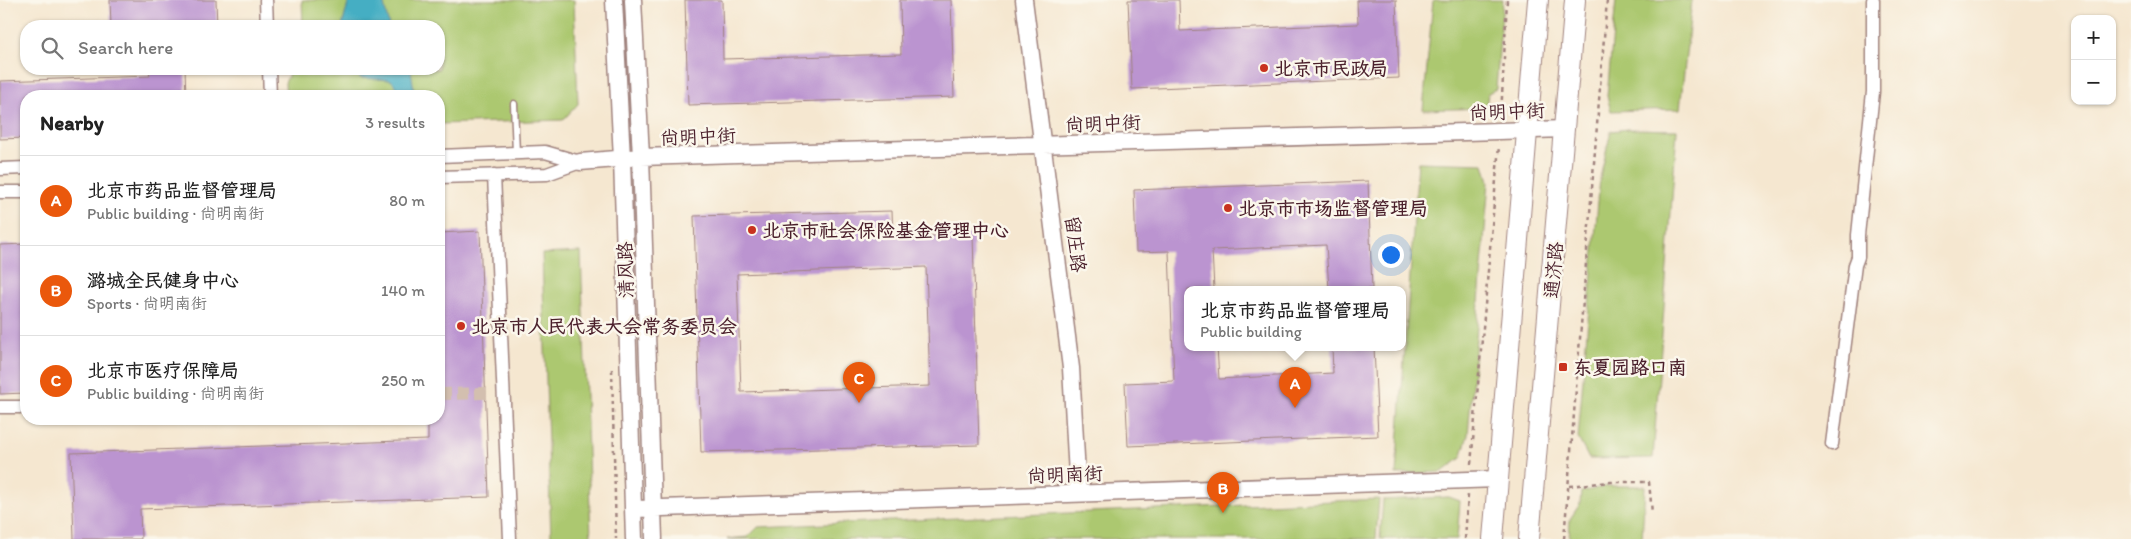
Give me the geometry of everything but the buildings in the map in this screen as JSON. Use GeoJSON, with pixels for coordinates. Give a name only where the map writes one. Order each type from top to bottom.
{"type":"FeatureCollection","features":[{"type":"Feature","properties":{"kind":"main road","name":"通济路"},"geometry":{"type":"LineString","coordinates":[[1493,539],[1538,0]]}},
{"type":"Feature","properties":{"kind":"main road","name":"通济路"},"geometry":{"type":"LineString","coordinates":[[1529,539],[1575,0]]}},
{"type":"Feature","properties":{"kind":"street"},"geometry":{"type":"LineString","coordinates":[[266,0],[268,20]]}},
{"type":"Feature","properties":{"kind":"street","name":"清风路"},"geometry":{"type":"LineString","coordinates":[[614,0],[622,159],[634,539]]}},
{"type":"Feature","properties":{"kind":"street","name":"清风路"},"geometry":{"type":"LineString","coordinates":[[633,0],[641,157],[654,539]]}},
{"type":"Feature","properties":{"kind":"street","name":"留庄路"},"geometry":{"type":"LineString","coordinates":[[1024,0],[1071,368],[1078,493]]}},
{"type":"Feature","properties":{"kind":"street"},"geometry":{"type":"LineString","coordinates":[[1832,444],[1855,266],[1858,257],[1858,235],[1873,92],[1874,0]]}},
{"type":"Feature","properties":{"kind":"street"},"geometry":{"type":"LineString","coordinates":[[269,75],[270,90]]}},
{"type":"Feature","properties":{"kind":"street","name":"尚明中街"},"geometry":{"type":"LineString","coordinates":[[580,162],[641,157],[1565,130]]}},
{"type":"Feature","properties":{"kind":"street"},"geometry":{"type":"LineString","coordinates":[[445,156],[545,152],[580,162]]}},
{"type":"Feature","properties":{"kind":"street"},"geometry":{"type":"LineString","coordinates":[[445,177],[547,174],[580,162]]}},
{"type":"Feature","properties":{"kind":"street"},"geometry":{"type":"LineString","coordinates":[[0,169],[20,168]]}},
{"type":"Feature","properties":{"kind":"street"},"geometry":{"type":"LineString","coordinates":[[494,175],[497,393],[510,539]]}},
{"type":"Feature","properties":{"kind":"street"},"geometry":{"type":"LineString","coordinates":[[0,192],[20,192]]}},
{"type":"Feature","properties":{"kind":"street"},"geometry":{"type":"LineString","coordinates":[[0,407],[20,407]]}},
{"type":"Feature","properties":{"kind":"street","name":"尚明南街"},"geometry":{"type":"LineString","coordinates":[[633,508],[1498,479]]}},
{"type":"Feature","properties":{"kind":"lane"},"geometry":{"type":"LineString","coordinates":[[514,104],[516,153]]}},
{"type":"Feature","properties":{"kind":"path"},"geometry":{"type":"LineString","coordinates":[[1465,539],[1500,132],[1508,0]]}},
{"type":"Feature","properties":{"kind":"path","name":"通济路"},"geometry":{"type":"LineString","coordinates":[[1564,539],[1607,0]]}},
{"type":"Feature","properties":{"kind":"path"},"geometry":{"type":"LineString","coordinates":[[1569,486],[1611,482],[1649,482],[1652,513]]}},
{"type":"Feature","properties":{"kind":"green space"},"geometry":{"type":"Polygon","coordinates":[[[302,0],[574,0],[578,104],[563,120],[445,124],[445,90],[286,90],[285,83],[288,75],[445,75],[445,20],[303,20],[302,0]]]}},
{"type":"Feature","properties":{"kind":"green space"},"geometry":{"type":"Polygon","coordinates":[[[1433,0],[1503,0],[1496,89],[1488,93],[1486,108],[1423,110],[1433,0]]]}},
{"type":"Feature","properties":{"kind":"green space"},"geometry":{"type":"Polygon","coordinates":[[[1616,0],[1692,0],[1680,109],[1611,111],[1607,96],[1616,0]]]}},
{"type":"Feature","properties":{"kind":"green space"},"geometry":{"type":"Polygon","coordinates":[[[1628,129],[1677,130],[1653,458],[1589,459],[1578,438],[1600,178],[1611,131],[1628,129]]]}},
{"type":"Feature","properties":{"kind":"green space"},"geometry":{"type":"Polygon","coordinates":[[[1418,162],[1484,164],[1489,181],[1468,435],[1461,458],[1442,472],[1396,474],[1418,162]]]}},
{"type":"Feature","properties":{"kind":"green space"},"geometry":{"type":"Polygon","coordinates":[[[581,252],[591,539],[551,539],[542,254],[581,252]]]}},
{"type":"Feature","properties":{"kind":"green space"},"geometry":{"type":"Polygon","coordinates":[[[1608,486],[1645,486],[1642,539],[1569,539],[1570,519],[1580,504],[1581,492],[1608,486]]]}},
{"type":"Feature","properties":{"kind":"green space"},"geometry":{"type":"Polygon","coordinates":[[[1449,497],[1460,501],[1457,539],[1380,539],[1383,500],[1449,497]]]}},
{"type":"Feature","properties":{"kind":"green space"},"geometry":{"type":"Polygon","coordinates":[[[1379,499],[1376,539],[727,539],[748,537],[758,527],[1379,499]]]}},
{"type":"Feature","properties":{"kind":"water"},"geometry":{"type":"Polygon","coordinates":[[[349,0],[383,0],[388,20],[344,20],[349,0]]]}},
{"type":"Feature","properties":{"kind":"water"},"geometry":{"type":"Polygon","coordinates":[[[358,75],[412,75],[414,90],[399,90],[391,80],[360,78],[358,75]]]}},
{"type":"Feature","properties":{"kind":"tunnel"},"geometry":{"type":"LineString","coordinates":[[445,394],[491,393]]}},
{"type":"Feature","properties":{"kind":"place","name":"北京市民政局"},"geometry":{"type":"Point","coordinates":[1264,68]}},
{"type":"Feature","properties":{"kind":"place","name":"北京市市场监督管理局"},"geometry":{"type":"Point","coordinates":[1228,208]}},
{"type":"Feature","properties":{"kind":"place","name":"北京市社会保险基金管理中心"},"geometry":{"type":"Point","coordinates":[752,230]}},
{"type":"Feature","properties":{"kind":"place","name":"北京市人民代表大会常务委员会"},"geometry":{"type":"Point","coordinates":[461,326]}},
{"type":"Feature","properties":{"kind":"place","name":"东夏园路口南"},"geometry":{"type":"Point","coordinates":[1563,367]}},
{"type":"Feature","properties":{"kind":"place","name":"北京市医疗保障局"},"geometry":{"type":"Point","coordinates":[859,403]}},
{"type":"Feature","properties":{"kind":"place","name":"北京市药品监督管理局"},"geometry":{"type":"Point","coordinates":[1295,408]}},
{"type":"Feature","properties":{"kind":"place","name":"潞城全民健身中心"},"geometry":{"type":"Point","coordinates":[1223,513]}}]}
